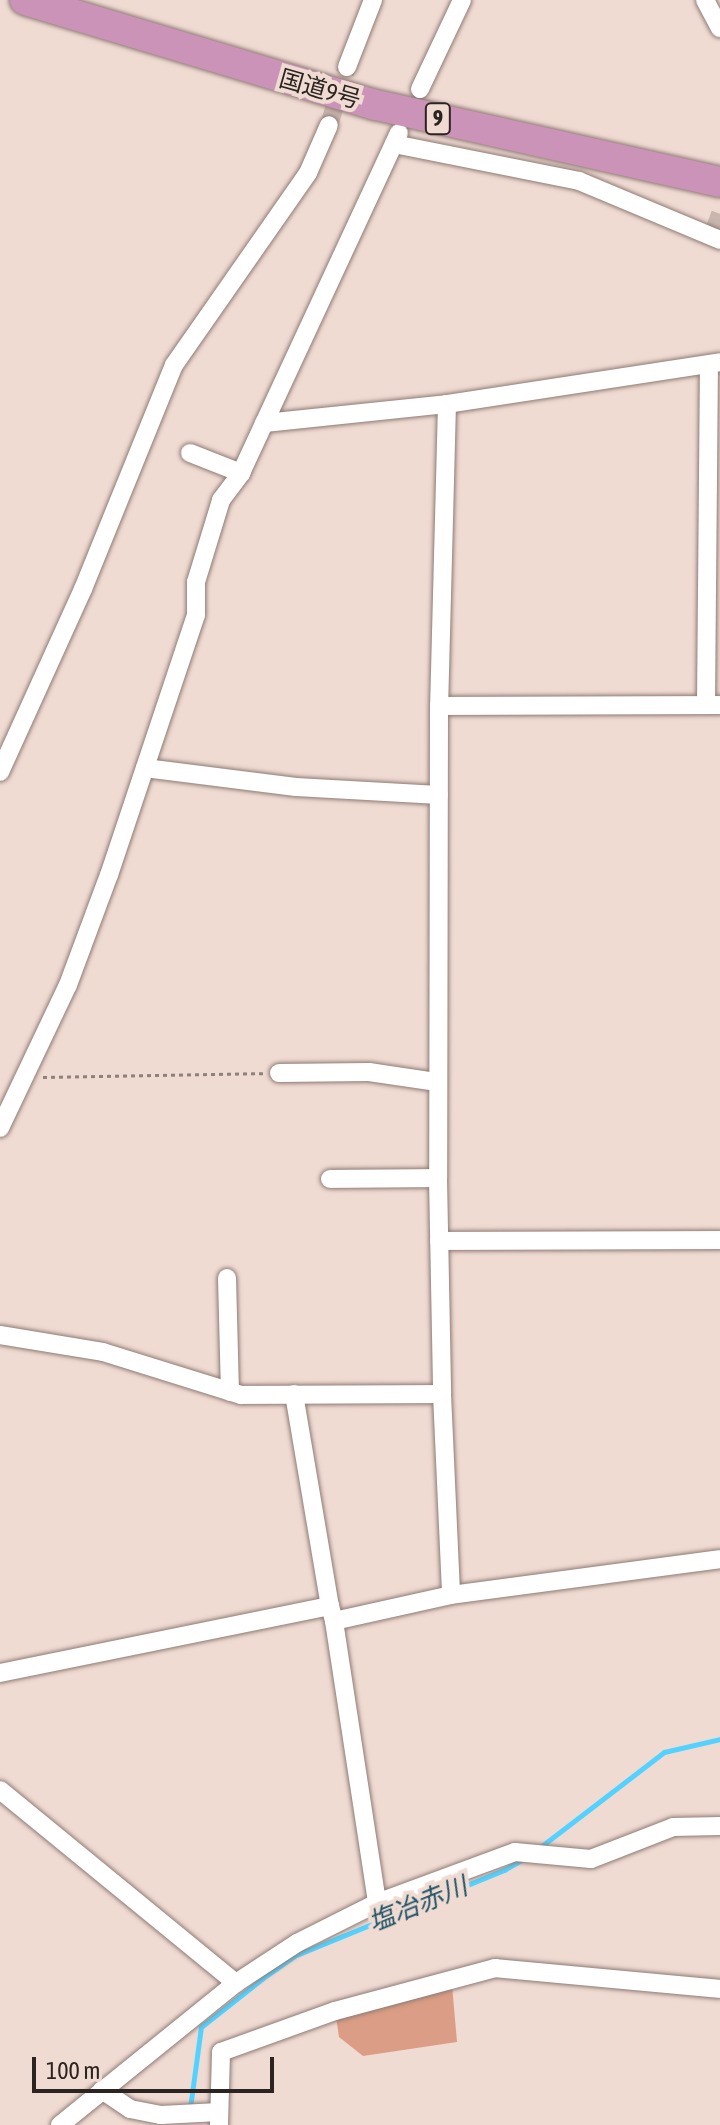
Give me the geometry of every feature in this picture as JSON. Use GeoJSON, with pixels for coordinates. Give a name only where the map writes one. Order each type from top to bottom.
{"type":"FeatureCollection","features":[{"type":"Feature","properties":{"kind":"highway","name":"国道9号"},"geometry":{"type":"LineString","coordinates":[[25,0],[376,105],[720,182]]}},
{"type":"Feature","properties":{"kind":"highway","name":"国道9号"},"geometry":{"type":"LineString","coordinates":[[621,158],[720,197]]}},
{"type":"Feature","properties":{"kind":"street"},"geometry":{"type":"LineString","coordinates":[[347,67],[373,0]]}},
{"type":"Feature","properties":{"kind":"street"},"geometry":{"type":"LineString","coordinates":[[420,89],[462,0]]}},
{"type":"Feature","properties":{"kind":"street"},"geometry":{"type":"LineString","coordinates":[[705,0],[720,28]]}},
{"type":"Feature","properties":{"kind":"street"},"geometry":{"type":"LineString","coordinates":[[0,772],[83,589],[174,365],[308,173],[329,125]]}},
{"type":"Feature","properties":{"kind":"street"},"geometry":{"type":"LineString","coordinates":[[0,1128],[68,985],[145,768],[196,615],[196,582],[221,500],[241,473],[396,138],[579,181],[716,235]]}},
{"type":"Feature","properties":{"kind":"street"},"geometry":{"type":"LineString","coordinates":[[264,423],[447,404],[714,363],[713,705],[439,706]]}},
{"type":"Feature","properties":{"kind":"street"},"geometry":{"type":"LineString","coordinates":[[447,404],[439,706],[437,1082],[442,1394],[451,1595]]}},
{"type":"Feature","properties":{"kind":"street"},"geometry":{"type":"LineString","coordinates":[[190,453],[241,473]]}},
{"type":"Feature","properties":{"kind":"street"},"geometry":{"type":"LineString","coordinates":[[145,768],[296,787],[439,795]]}},
{"type":"Feature","properties":{"kind":"street"},"geometry":{"type":"LineString","coordinates":[[279,1073],[369,1072],[437,1082]]}},
{"type":"Feature","properties":{"kind":"street"},"geometry":{"type":"LineString","coordinates":[[330,1179],[438,1178]]}},
{"type":"Feature","properties":{"kind":"street"},"geometry":{"type":"LineString","coordinates":[[439,1241],[720,1240]]}},
{"type":"Feature","properties":{"kind":"street"},"geometry":{"type":"LineString","coordinates":[[227,1278],[230,1392]]}},
{"type":"Feature","properties":{"kind":"street"},"geometry":{"type":"LineString","coordinates":[[0,1335],[103,1352],[241,1395],[442,1394]]}},
{"type":"Feature","properties":{"kind":"street"},"geometry":{"type":"LineString","coordinates":[[294,1394],[377,1903]]}},
{"type":"Feature","properties":{"kind":"street"},"geometry":{"type":"LineString","coordinates":[[0,1673],[451,1595],[720,1559]]}},
{"type":"Feature","properties":{"kind":"street"},"geometry":{"type":"LineString","coordinates":[[0,1790],[236,1983]]}},
{"type":"Feature","properties":{"kind":"street"},"geometry":{"type":"LineString","coordinates":[[60,2125],[236,1983],[297,1943],[377,1903],[515,1852],[591,1859],[673,1827],[720,1826]]}},
{"type":"Feature","properties":{"kind":"street"},"geometry":{"type":"LineString","coordinates":[[102,2090],[130,2109],[161,2115],[219,2118],[221,2052],[335,2011],[495,1968],[720,1989]]}},
{"type":"Feature","properties":{"kind":"path"},"geometry":{"type":"LineString","coordinates":[[24,1078],[279,1073]]}},
{"type":"Feature","properties":{"kind":"shaded area"},"geometry":{"type":"Polygon","coordinates":[[[452,1985],[457,2042],[363,2056],[339,2037],[336,2017],[452,1985]]]}},
{"type":"Feature","properties":{"kind":"waterway","name":"塩冶赤川"},"geometry":{"type":"LineString","coordinates":[[539,1848],[664,1752],[720,1739]]}},
{"type":"Feature","properties":{"kind":"waterway","name":"塩冶赤川"},"geometry":{"type":"LineString","coordinates":[[190,2108],[201,2027],[263,1978],[294,1956],[504,1870],[521,1860]]}},
{"type":"Feature","properties":{"kind":"tunnel"},"geometry":{"type":"LineString","coordinates":[[329,125],[347,67]]}},
{"type":"Feature","properties":{"kind":"tunnel"},"geometry":{"type":"LineString","coordinates":[[715,228],[720,214]]}}]}
